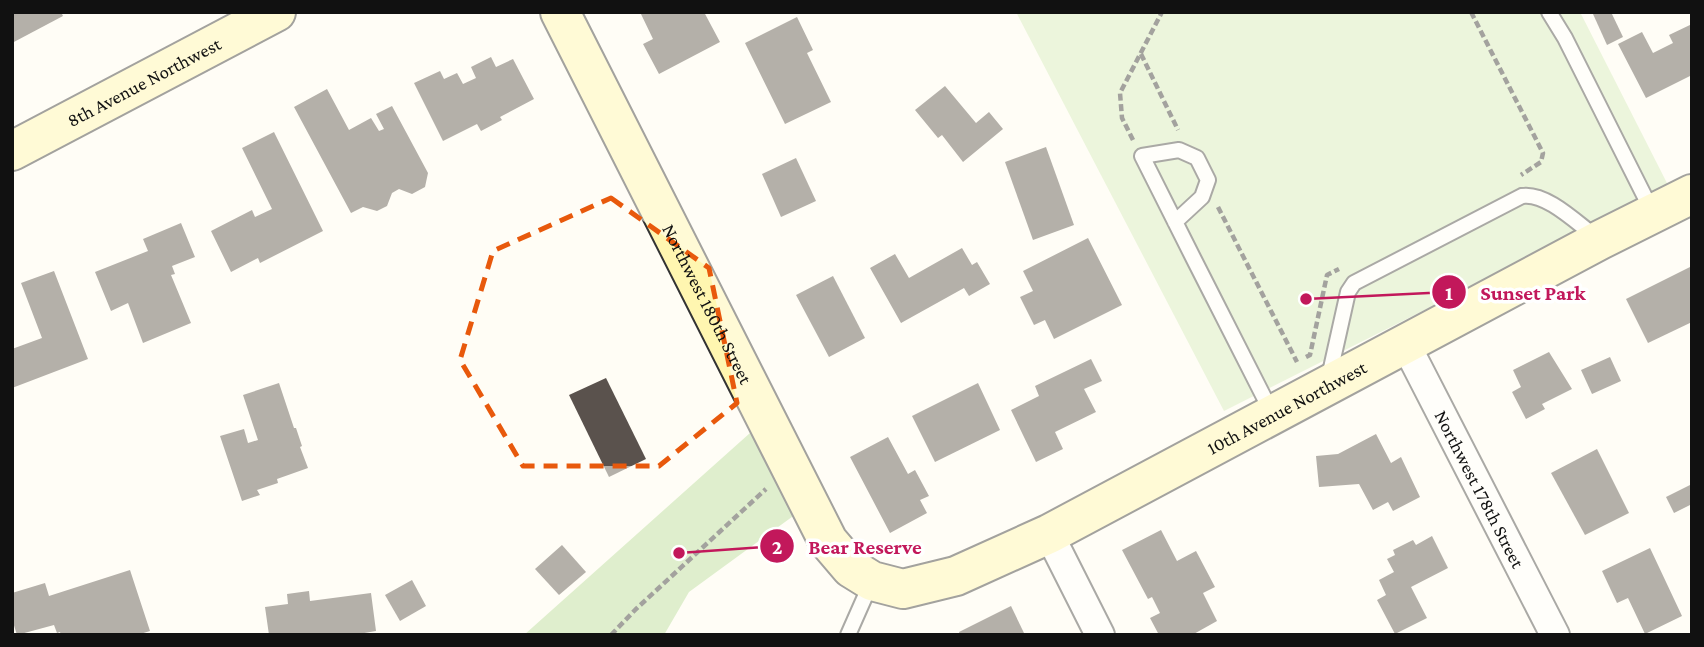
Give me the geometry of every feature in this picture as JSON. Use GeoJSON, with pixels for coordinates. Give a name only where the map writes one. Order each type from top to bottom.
{"type":"FeatureCollection","features":[{"type":"Feature","properties":{"kind":"street","name":"8th Avenue Northwest"},"geometry":{"type":"LineString","coordinates":[[12,151],[276,12]]}},
{"type":"Feature","properties":{"kind":"street","name":"Northwest 180th Street"},"geometry":{"type":"LineString","coordinates":[[560,12],[828,541],[851,568],[872,582]]}},
{"type":"Feature","properties":{"kind":"street","name":"10th Avenue Northwest"},"geometry":{"type":"LineString","coordinates":[[872,582],[904,589],[956,576],[1049,534],[1405,343],[1692,194]]}},
{"type":"Feature","properties":{"kind":"street","name":"Northwest 178th Street"},"geometry":{"type":"LineString","coordinates":[[1405,343],[1555,635]]}},
{"type":"Feature","properties":{"kind":"street"},"geometry":{"type":"LineString","coordinates":[[1049,534],[1100,635]]}},
{"type":"Feature","properties":{"kind":"lane"},"geometry":{"type":"LineString","coordinates":[[1549,12],[1565,38],[1653,212]]}},
{"type":"Feature","properties":{"kind":"lane"},"geometry":{"type":"LineString","coordinates":[[1175,222],[1202,197],[1208,180],[1197,158],[1180,150],[1142,156],[1175,222],[1272,414]]}},
{"type":"Feature","properties":{"kind":"lane"},"geometry":{"type":"LineString","coordinates":[[1327,385],[1348,292],[1354,283],[1522,196],[1532,194],[1544,199],[1600,240]]}},
{"type":"Feature","properties":{"kind":"lane"},"geometry":{"type":"LineString","coordinates":[[848,635],[872,582]]}},
{"type":"Feature","properties":{"kind":"path"},"geometry":{"type":"LineString","coordinates":[[1142,156],[1122,118],[1120,93],[1162,12]]}},
{"type":"Feature","properties":{"kind":"path"},"geometry":{"type":"LineString","coordinates":[[1471,12],[1543,153],[1541,162],[1509,181]]}},
{"type":"Feature","properties":{"kind":"path"},"geometry":{"type":"LineString","coordinates":[[1287,367],[1310,355],[1327,275],[1339,269]]}},
{"type":"Feature","properties":{"kind":"path"},"geometry":{"type":"LineString","coordinates":[[611,635],[790,466]]}},
{"type":"Feature","properties":{"kind":"highlighted area"},"geometry":{"type":"Polygon","coordinates":[[[611,198],[709,268],[737,403],[659,466],[523,466],[460,360],[493,251],[611,198]]]}},
{"type":"Feature","properties":{"kind":"green space"},"geometry":{"type":"Polygon","coordinates":[[[1016,12],[1580,12],[1669,187],[1224,411],[1016,12]]]}},
{"type":"Feature","properties":{"kind":"green space"},"geometry":{"type":"Polygon","coordinates":[[[750,433],[796,514],[689,592],[664,635],[524,635],[750,433]]]}},
{"type":"Feature","properties":{"kind":"building"},"geometry":{"type":"Polygon","coordinates":[[[12,12],[61,12],[63,16],[12,43],[12,12]]]}},
{"type":"Feature","properties":{"kind":"building"},"geometry":{"type":"Polygon","coordinates":[[[640,12],[704,12],[720,42],[659,74],[643,44],[653,39],[640,12]]]}},
{"type":"Feature","properties":{"kind":"building"},"geometry":{"type":"Polygon","coordinates":[[[1611,12],[1623,37],[1607,45],[1593,14],[1611,12]]]}},
{"type":"Feature","properties":{"kind":"building"},"geometry":{"type":"Polygon","coordinates":[[[797,17],[813,50],[807,53],[831,102],[785,124],[745,43],[797,17]]]}},
{"type":"Feature","properties":{"kind":"building"},"geometry":{"type":"Polygon","coordinates":[[[1692,24],[1692,75],[1646,98],[1618,44],[1642,32],[1653,53],[1673,43],[1669,35],[1692,24]]]}},
{"type":"Feature","properties":{"kind":"building"},"geometry":{"type":"Polygon","coordinates":[[[491,57],[496,67],[513,59],[534,99],[500,117],[502,120],[481,131],[477,124],[443,141],[414,83],[440,71],[444,79],[457,73],[463,84],[476,78],[471,67],[491,57]]]}},
{"type":"Feature","properties":{"kind":"building"},"geometry":{"type":"Polygon","coordinates":[[[945,86],[976,123],[989,112],[1003,129],[963,162],[942,135],[938,138],[915,110],[945,86]]]}},
{"type":"Feature","properties":{"kind":"building"},"geometry":{"type":"Polygon","coordinates":[[[327,89],[349,130],[371,118],[379,131],[384,129],[376,114],[392,106],[428,173],[425,187],[412,194],[399,189],[392,193],[387,206],[377,211],[363,207],[351,213],[294,107],[327,89]]]}},
{"type":"Feature","properties":{"kind":"building"},"geometry":{"type":"Polygon","coordinates":[[[274,132],[323,231],[260,263],[258,258],[231,272],[211,231],[252,210],[255,217],[272,209],[242,148],[274,132]]]}},
{"type":"Feature","properties":{"kind":"building"},"geometry":{"type":"Polygon","coordinates":[[[1046,147],[1074,225],[1033,240],[1005,162],[1046,147]]]}},
{"type":"Feature","properties":{"kind":"building"},"geometry":{"type":"Polygon","coordinates":[[[796,158],[816,201],[781,217],[762,174],[796,158]]]}},
{"type":"Feature","properties":{"kind":"building"},"geometry":{"type":"Polygon","coordinates":[[[181,223],[195,257],[172,266],[175,274],[171,275],[191,323],[143,343],[128,303],[111,311],[95,272],[148,251],[143,239],[181,223]]]}},
{"type":"Feature","properties":{"kind":"building"},"geometry":{"type":"Polygon","coordinates":[[[1088,238],[1122,305],[1054,339],[1045,320],[1034,325],[1020,297],[1033,291],[1023,271],[1088,238]]]}},
{"type":"Feature","properties":{"kind":"building"},"geometry":{"type":"Polygon","coordinates":[[[962,248],[972,265],[977,262],[990,284],[969,296],[964,288],[901,323],[870,268],[895,254],[909,278],[962,248]]]}},
{"type":"Feature","properties":{"kind":"building"},"geometry":{"type":"Polygon","coordinates":[[[1692,266],[1692,322],[1648,343],[1626,299],[1692,266]]]}},
{"type":"Feature","properties":{"kind":"building"},"geometry":{"type":"Polygon","coordinates":[[[54,271],[88,359],[12,388],[12,349],[42,338],[21,283],[54,271]]]}},
{"type":"Feature","properties":{"kind":"building"},"geometry":{"type":"Polygon","coordinates":[[[833,276],[865,338],[829,357],[796,295],[833,276]]]}},
{"type":"Feature","properties":{"kind":"building"},"geometry":{"type":"Polygon","coordinates":[[[1549,352],[1572,389],[1542,404],[1545,409],[1526,419],[1512,392],[1521,387],[1513,370],[1549,352]]]}},
{"type":"Feature","properties":{"kind":"building"},"geometry":{"type":"Polygon","coordinates":[[[1610,357],[1621,381],[1592,394],[1581,370],[1610,357]]]}},
{"type":"Feature","properties":{"kind":"building"},"geometry":{"type":"Polygon","coordinates":[[[1091,359],[1102,381],[1084,389],[1096,412],[1055,432],[1063,449],[1036,462],[1011,410],[1039,396],[1035,386],[1091,359]]]}},
{"type":"Feature","properties":{"kind":"building"},"geometry":{"type":"Polygon","coordinates":[[[606,378],[646,459],[609,477],[569,395],[606,378]]]}},
{"type":"Feature","properties":{"kind":"building"},"geometry":{"type":"Polygon","coordinates":[[[279,383],[308,468],[277,479],[278,483],[257,490],[260,495],[242,501],[220,436],[244,429],[248,443],[258,440],[243,395],[279,383]]]}},
{"type":"Feature","properties":{"kind":"building"},"geometry":{"type":"Polygon","coordinates":[[[978,383],[1000,430],[935,462],[912,416],[978,383]]]}},
{"type":"Feature","properties":{"kind":"building"},"geometry":{"type":"Polygon","coordinates":[[[1376,434],[1391,463],[1401,457],[1420,497],[1393,511],[1388,502],[1373,510],[1359,484],[1319,487],[1316,456],[1338,454],[1376,434]]]}},
{"type":"Feature","properties":{"kind":"building"},"geometry":{"type":"Polygon","coordinates":[[[888,437],[908,474],[915,470],[929,496],[920,500],[927,513],[890,533],[850,457],[888,437]]]}},
{"type":"Feature","properties":{"kind":"building"},"geometry":{"type":"Polygon","coordinates":[[[1597,449],[1629,513],[1585,535],[1551,473],[1597,449]]]}},
{"type":"Feature","properties":{"kind":"building"},"geometry":{"type":"Polygon","coordinates":[[[1692,484],[1692,504],[1674,513],[1666,497],[1692,484]]]}},
{"type":"Feature","properties":{"kind":"building"},"geometry":{"type":"Polygon","coordinates":[[[1161,530],[1177,561],[1196,551],[1215,587],[1203,593],[1217,621],[1192,635],[1159,635],[1150,618],[1160,613],[1152,597],[1148,599],[1122,550],[1161,530]]]}},
{"type":"Feature","properties":{"kind":"building"},"geometry":{"type":"Polygon","coordinates":[[[1432,536],[1448,568],[1411,587],[1427,618],[1395,634],[1377,600],[1386,595],[1379,580],[1394,572],[1387,559],[1395,555],[1393,550],[1413,540],[1416,545],[1432,536]]]}},
{"type":"Feature","properties":{"kind":"building"},"geometry":{"type":"Polygon","coordinates":[[[562,545],[586,572],[559,595],[535,569],[562,545]]]}},
{"type":"Feature","properties":{"kind":"building"},"geometry":{"type":"Polygon","coordinates":[[[1650,548],[1682,616],[1645,634],[1628,598],[1617,603],[1602,571],[1650,548]]]}},
{"type":"Feature","properties":{"kind":"building"},"geometry":{"type":"Polygon","coordinates":[[[130,570],[150,631],[137,635],[61,635],[60,632],[57,633],[54,625],[17,635],[12,619],[12,593],[45,583],[49,596],[130,570]]]}},
{"type":"Feature","properties":{"kind":"building"},"geometry":{"type":"Polygon","coordinates":[[[412,580],[426,606],[400,621],[385,595],[412,580]]]}},
{"type":"Feature","properties":{"kind":"building"},"geometry":{"type":"Polygon","coordinates":[[[309,591],[310,601],[371,593],[376,631],[353,635],[269,635],[265,607],[288,604],[287,594],[309,591]]]}},
{"type":"Feature","properties":{"kind":"building"},"geometry":{"type":"Polygon","coordinates":[[[1011,606],[1024,633],[960,635],[959,632],[1011,606]]]}},
{"type":"Feature","properties":{"kind":"place","name":"Sunset Park"},"geometry":{"type":"Point","coordinates":[1306,299]}},
{"type":"Feature","properties":{"kind":"place","name":"Bear Reserve"},"geometry":{"type":"Point","coordinates":[679,553]}}]}
